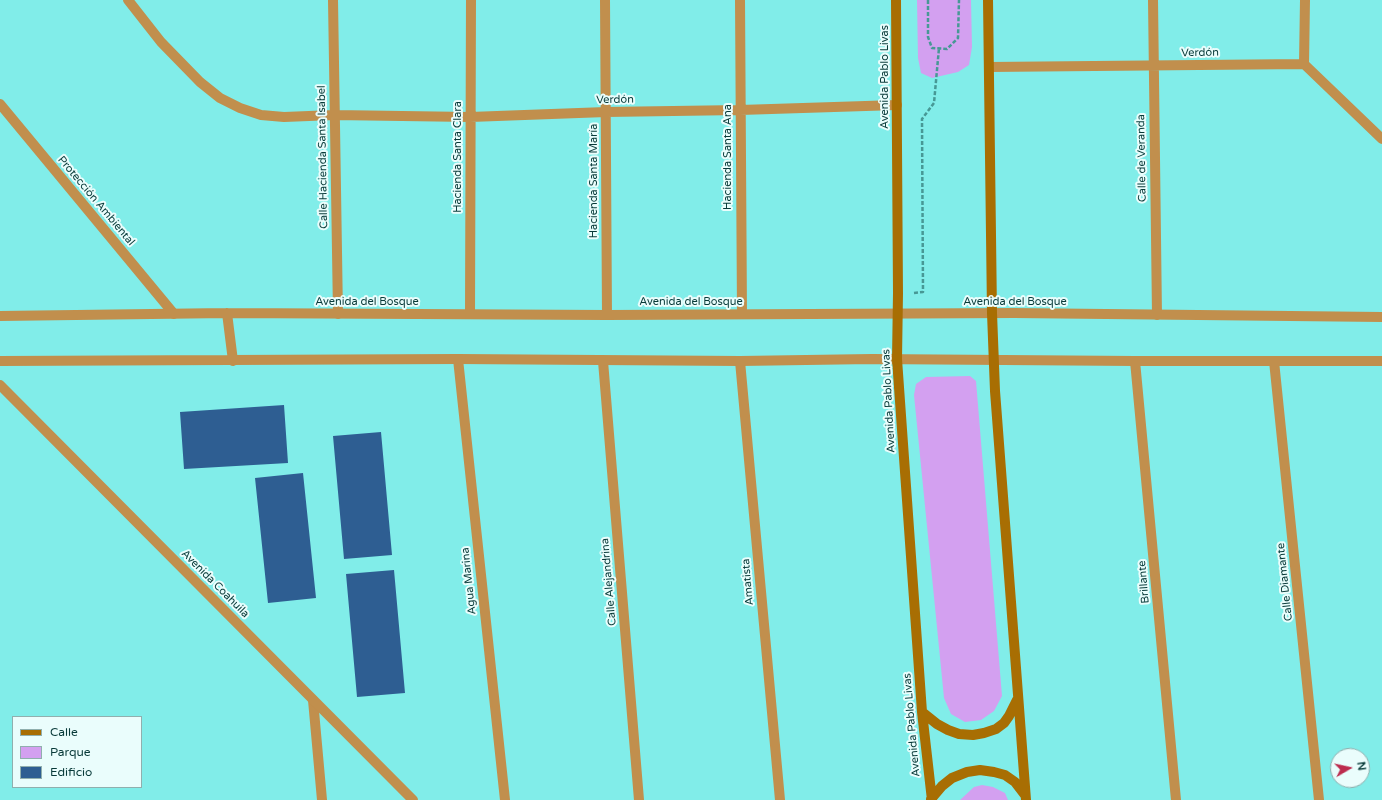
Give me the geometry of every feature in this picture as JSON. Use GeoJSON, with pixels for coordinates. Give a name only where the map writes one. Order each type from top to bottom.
{"type":"FeatureCollection","features":[{"type":"Feature","properties":{"kind":"main road","name":"Avenida Pablo Livas"},"geometry":{"type":"LineString","coordinates":[[896,0],[897,360],[922,712],[932,800]]}},
{"type":"Feature","properties":{"kind":"main road"},"geometry":{"type":"LineString","coordinates":[[988,0],[992,313],[997,429],[1025,797]]}},
{"type":"Feature","properties":{"kind":"main road"},"geometry":{"type":"LineString","coordinates":[[922,712],[937,724],[948,730],[959,734],[973,735],[996,729],[1004,723],[1018,698]]}},
{"type":"Feature","properties":{"kind":"main road"},"geometry":{"type":"LineString","coordinates":[[932,800],[942,786],[952,778],[967,772],[980,770],[1005,775],[1015,782],[1025,797]]}},
{"type":"Feature","properties":{"kind":"street","name":"Verdón"},"geometry":{"type":"LineString","coordinates":[[128,0],[161,42],[200,82],[220,98],[240,108],[261,115],[284,117],[334,115],[470,117],[897,105]]}},
{"type":"Feature","properties":{"kind":"street","name":"Calle Hacienda Santa Isabel"},"geometry":{"type":"LineString","coordinates":[[333,0],[338,314]]}},
{"type":"Feature","properties":{"kind":"street","name":"Hacienda Santa Clara"},"geometry":{"type":"LineString","coordinates":[[470,314],[471,0]]}},
{"type":"Feature","properties":{"kind":"street","name":"Hacienda Santa María"},"geometry":{"type":"LineString","coordinates":[[605,0],[607,315]]}},
{"type":"Feature","properties":{"kind":"street","name":"Hacienda Santa Ana"},"geometry":{"type":"LineString","coordinates":[[740,0],[742,314]]}},
{"type":"Feature","properties":{"kind":"street","name":"Calle de Veranda"},"geometry":{"type":"LineString","coordinates":[[1153,0],[1157,315]]}},
{"type":"Feature","properties":{"kind":"street"},"geometry":{"type":"LineString","coordinates":[[1305,0],[1304,64],[1382,139]]}},
{"type":"Feature","properties":{"kind":"street","name":"Verdón"},"geometry":{"type":"LineString","coordinates":[[989,68],[1304,64]]}},
{"type":"Feature","properties":{"kind":"street","name":"Protección Ambiental"},"geometry":{"type":"LineString","coordinates":[[0,104],[174,314]]}},
{"type":"Feature","properties":{"kind":"street"},"geometry":{"type":"LineString","coordinates":[[227,313],[233,361]]}},
{"type":"Feature","properties":{"kind":"street","name":"Avenida del Bosque"},"geometry":{"type":"LineString","coordinates":[[0,316],[227,313],[607,315],[992,313],[1382,317]]}},
{"type":"Feature","properties":{"kind":"street","name":"Agua Marina"},"geometry":{"type":"LineString","coordinates":[[458,360],[505,800]]}},
{"type":"Feature","properties":{"kind":"street"},"geometry":{"type":"LineString","coordinates":[[0,361],[1382,361]]}},
{"type":"Feature","properties":{"kind":"street","name":"Calle Alejandrina"},"geometry":{"type":"LineString","coordinates":[[603,361],[640,800]]}},
{"type":"Feature","properties":{"kind":"street","name":"Amatista"},"geometry":{"type":"LineString","coordinates":[[740,361],[780,800]]}},
{"type":"Feature","properties":{"kind":"street","name":"Brillante"},"geometry":{"type":"LineString","coordinates":[[1135,361],[1176,800]]}},
{"type":"Feature","properties":{"kind":"street","name":"Calle Diamante"},"geometry":{"type":"LineString","coordinates":[[1274,361],[1319,800]]}},
{"type":"Feature","properties":{"kind":"street","name":"Avenida Coahuila"},"geometry":{"type":"LineString","coordinates":[[0,385],[413,800]]}},
{"type":"Feature","properties":{"kind":"street"},"geometry":{"type":"LineString","coordinates":[[313,700],[322,800]]}},
{"type":"Feature","properties":{"kind":"path"},"geometry":{"type":"LineString","coordinates":[[928,0],[928,37],[932,48],[947,49],[958,38],[959,0]]}},
{"type":"Feature","properties":{"kind":"path"},"geometry":{"type":"LineString","coordinates":[[898,293],[923,292],[922,118],[934,103],[939,48]]}},
{"type":"Feature","properties":{"kind":"green space"},"geometry":{"type":"Polygon","coordinates":[[[917,0],[971,0],[972,47],[969,65],[958,72],[932,78],[921,73],[918,58],[917,0]]]}},
{"type":"Feature","properties":{"kind":"green space"},"geometry":{"type":"Polygon","coordinates":[[[970,376],[976,381],[1002,696],[994,711],[981,720],[965,722],[951,714],[944,698],[914,395],[916,384],[926,377],[970,376]]]}},
{"type":"Feature","properties":{"kind":"green space"},"geometry":{"type":"Polygon","coordinates":[[[982,785],[993,787],[1005,793],[1008,800],[960,800],[974,787],[982,785]]]}},
{"type":"Feature","properties":{"kind":"building"},"geometry":{"type":"Polygon","coordinates":[[[284,405],[288,463],[184,469],[180,412],[284,405]]]}},
{"type":"Feature","properties":{"kind":"building"},"geometry":{"type":"Polygon","coordinates":[[[381,432],[392,555],[344,559],[333,436],[381,432]]]}},
{"type":"Feature","properties":{"kind":"building"},"geometry":{"type":"Polygon","coordinates":[[[303,473],[316,598],[268,603],[255,478],[303,473]]]}},
{"type":"Feature","properties":{"kind":"building"},"geometry":{"type":"Polygon","coordinates":[[[394,570],[405,693],[357,697],[346,574],[394,570]]]}}]}
